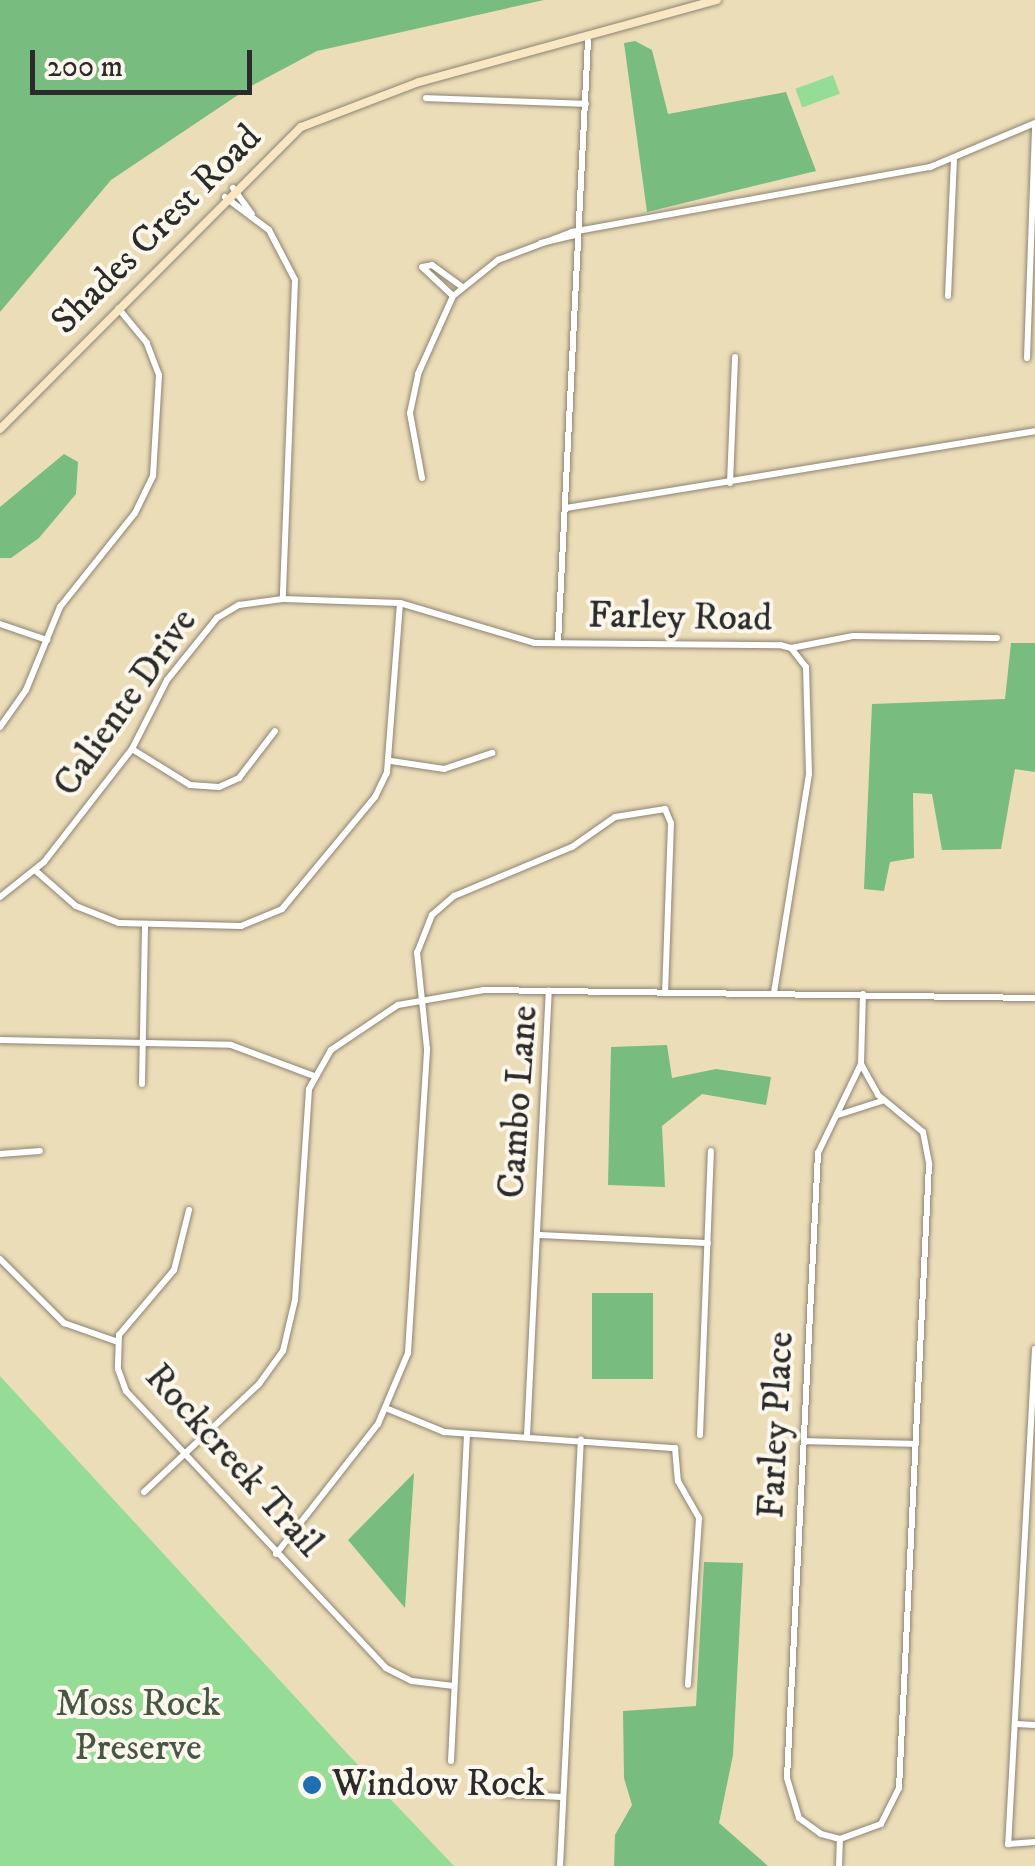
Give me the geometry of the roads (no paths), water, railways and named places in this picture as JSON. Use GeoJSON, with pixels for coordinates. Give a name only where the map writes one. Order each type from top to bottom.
{"type":"FeatureCollection","features":[{"type":"Feature","properties":{"kind":"street","name":"Shades Crest Road"},"geometry":{"type":"LineString","coordinates":[[0,428],[234,188],[288,136],[328,112],[718,0]]}},
{"type":"Feature","properties":{"kind":"street","name":"Farley Road"},"geometry":{"type":"LineString","coordinates":[[588,40],[558,644],[792,648],[808,677],[809,774],[774,992]]}},
{"type":"Feature","properties":{"kind":"street"},"geometry":{"type":"LineString","coordinates":[[426,98],[586,104]]}},
{"type":"Feature","properties":{"kind":"street"},"geometry":{"type":"LineString","coordinates":[[422,478],[411,401],[453,296],[462,286],[536,243],[954,160],[1035,124],[1027,358]]}},
{"type":"Feature","properties":{"kind":"street"},"geometry":{"type":"LineString","coordinates":[[948,296],[954,160]]}},
{"type":"Feature","properties":{"kind":"street"},"geometry":{"type":"LineString","coordinates":[[234,188],[288,257],[296,294],[283,599]]}},
{"type":"Feature","properties":{"kind":"street"},"geometry":{"type":"LineString","coordinates":[[225,197],[253,215]]}},
{"type":"Feature","properties":{"kind":"street"},"geometry":{"type":"LineString","coordinates":[[453,296],[422,273],[424,265],[462,286]]}},
{"type":"Feature","properties":{"kind":"street"},"geometry":{"type":"LineString","coordinates":[[0,726],[26,690],[68,597],[144,499],[156,465],[159,376],[147,343],[118,308]]}},
{"type":"Feature","properties":{"kind":"street"},"geometry":{"type":"LineString","coordinates":[[730,483],[736,357]]}},
{"type":"Feature","properties":{"kind":"street"},"geometry":{"type":"LineString","coordinates":[[566,508],[1035,431]]}},
{"type":"Feature","properties":{"kind":"street","name":"Caliente Drive"},"geometry":{"type":"LineString","coordinates":[[0,898],[36,871],[132,749],[162,688],[217,618],[250,602],[283,599],[400,603],[505,638],[558,644]]}},
{"type":"Feature","properties":{"kind":"street"},"geometry":{"type":"LineString","coordinates":[[36,871],[86,913],[145,924],[241,926],[282,909],[375,797],[390,761],[400,603]]}},
{"type":"Feature","properties":{"kind":"street"},"geometry":{"type":"LineString","coordinates":[[0,624],[47,640]]}},
{"type":"Feature","properties":{"kind":"street"},"geometry":{"type":"LineString","coordinates":[[792,648],[852,636],[997,638]]}},
{"type":"Feature","properties":{"kind":"street"},"geometry":{"type":"LineString","coordinates":[[132,749],[190,785],[220,788],[239,778],[275,731]]}},
{"type":"Feature","properties":{"kind":"street"},"geometry":{"type":"LineString","coordinates":[[390,761],[444,769],[492,753]]}},
{"type":"Feature","properties":{"kind":"street"},"geometry":{"type":"LineString","coordinates":[[276,1554],[388,1409],[412,1334],[427,1049],[418,944],[444,902],[572,847],[615,818],[660,809],[671,823],[665,992]]}},
{"type":"Feature","properties":{"kind":"street"},"geometry":{"type":"LineString","coordinates":[[142,1084],[145,924]]}},
{"type":"Feature","properties":{"kind":"street"},"geometry":{"type":"LineString","coordinates":[[144,1492],[275,1363],[290,1332],[305,1114],[314,1076],[344,1038],[422,997],[549,991]]}},
{"type":"Feature","properties":{"kind":"street","name":"Cambo Lane"},"geometry":{"type":"LineString","coordinates":[[527,1436],[549,991],[774,992]]}},
{"type":"Feature","properties":{"kind":"street"},"geometry":{"type":"LineString","coordinates":[[774,992],[1035,998]]}},
{"type":"Feature","properties":{"kind":"street","name":"Farley Place"},"geometry":{"type":"LineString","coordinates":[[840,1839],[803,1822],[788,1789],[818,1153],[861,1064],[864,994]]}},
{"type":"Feature","properties":{"kind":"street"},"geometry":{"type":"LineString","coordinates":[[0,1040],[244,1047],[314,1076]]}},
{"type":"Feature","properties":{"kind":"street"},"geometry":{"type":"LineString","coordinates":[[839,1866],[840,1839],[876,1828],[898,1797],[929,1153],[917,1123],[883,1100],[861,1064]]}},
{"type":"Feature","properties":{"kind":"street"},"geometry":{"type":"LineString","coordinates":[[832,1119],[848,1108],[883,1100]]}},
{"type":"Feature","properties":{"kind":"street"},"geometry":{"type":"LineString","coordinates":[[0,1154],[40,1152]]}},
{"type":"Feature","properties":{"kind":"street"},"geometry":{"type":"LineString","coordinates":[[700,1435],[711,1152]]}},
{"type":"Feature","properties":{"kind":"street","name":"Rockcreek Trail"},"geometry":{"type":"LineString","coordinates":[[189,1210],[178,1262],[127,1320],[118,1342],[126,1391],[386,1668],[412,1681],[454,1686]]}},
{"type":"Feature","properties":{"kind":"street"},"geometry":{"type":"LineString","coordinates":[[538,1235],[708,1243]]}},
{"type":"Feature","properties":{"kind":"street"},"geometry":{"type":"LineString","coordinates":[[0,1258],[64,1322],[118,1342]]}},
{"type":"Feature","properties":{"kind":"street"},"geometry":{"type":"LineString","coordinates":[[1034,1349],[1008,1844],[1035,1842]]}},
{"type":"Feature","properties":{"kind":"street"},"geometry":{"type":"LineString","coordinates":[[388,1409],[424,1428],[467,1434],[670,1444],[678,1481],[699,1518],[688,1685]]}},
{"type":"Feature","properties":{"kind":"street"},"geometry":{"type":"LineString","coordinates":[[450,1761],[467,1434]]}},
{"type":"Feature","properties":{"kind":"street"},"geometry":{"type":"LineString","coordinates":[[560,1866],[581,1440]]}},
{"type":"Feature","properties":{"kind":"street"},"geometry":{"type":"LineString","coordinates":[[804,1441],[916,1444]]}},
{"type":"Feature","properties":{"kind":"street"},"geometry":{"type":"LineString","coordinates":[[1016,1724],[1035,1724]]}},
{"type":"Feature","properties":{"kind":"street"},"geometry":{"type":"LineString","coordinates":[[504,1794],[564,1797]]}},
{"type":"Feature","properties":{"kind":"place","name":"Window Rock"},"geometry":{"type":"Point","coordinates":[312,1785]}},
{"type":"Feature","properties":{"kind":"park label","name":"Moss Rock Preserve"},"geometry":{"type":"Point","coordinates":[138,1727]}}]}
